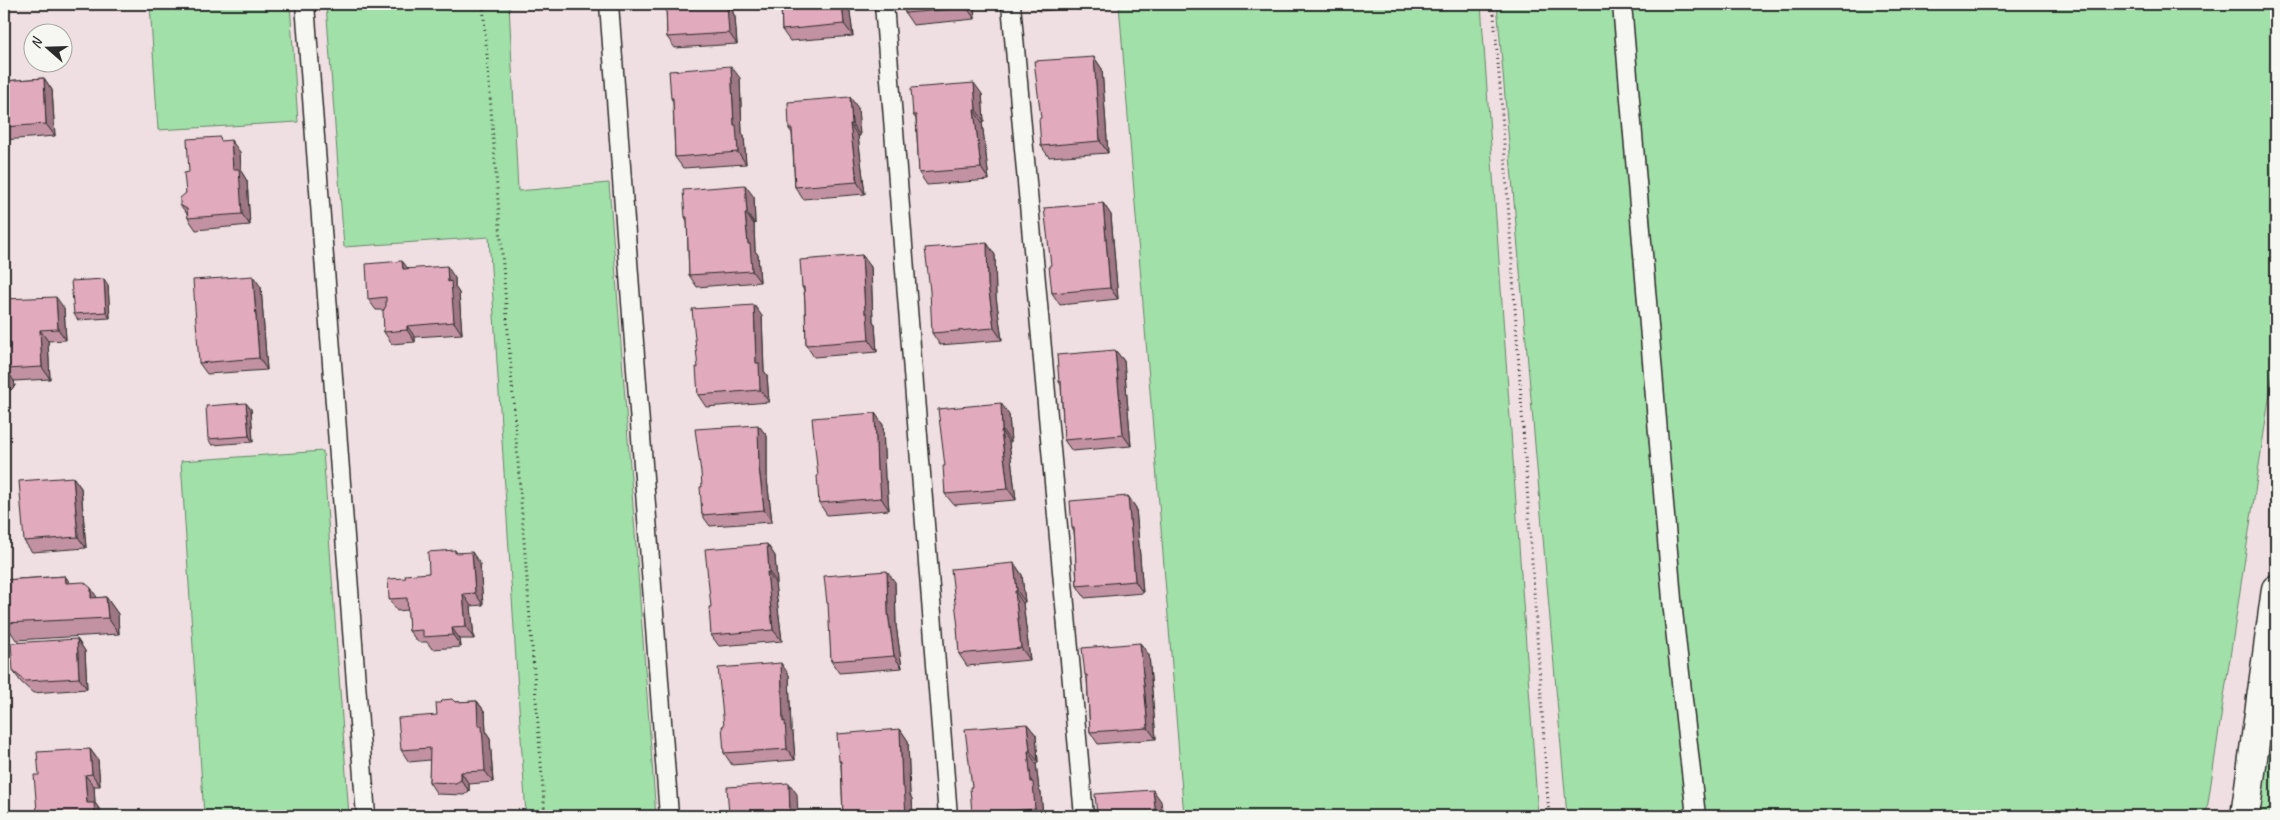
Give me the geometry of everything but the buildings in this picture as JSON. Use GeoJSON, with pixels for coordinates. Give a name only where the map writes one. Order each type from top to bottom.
{"type":"FeatureCollection","features":[{"type":"Feature","properties":{"kind":"street"},"geometry":{"type":"LineString","coordinates":[[2245,816],[2276,589]]}},
{"type":"Feature","properties":{"kind":"lane"},"geometry":{"type":"LineString","coordinates":[[304,4],[366,816]]}},
{"type":"Feature","properties":{"kind":"lane"},"geometry":{"type":"LineString","coordinates":[[609,4],[669,816]]}},
{"type":"Feature","properties":{"kind":"lane"},"geometry":{"type":"LineString","coordinates":[[884,4],[948,816]]}},
{"type":"Feature","properties":{"kind":"lane"},"geometry":{"type":"LineString","coordinates":[[1011,4],[1084,816]]}},
{"type":"Feature","properties":{"kind":"lane"},"geometry":{"type":"LineString","coordinates":[[1622,4],[1672,611],[1696,816]]}},
{"type":"Feature","properties":{"kind":"path"},"geometry":{"type":"LineString","coordinates":[[483,4],[545,816]]}},
{"type":"Feature","properties":{"kind":"path"},"geometry":{"type":"LineString","coordinates":[[1493,4],[1501,98],[1549,816]]}},
{"type":"Feature","properties":{"kind":"green space"},"geometry":{"type":"Polygon","coordinates":[[[150,4],[290,4],[298,122],[158,130],[150,4]]]}},
{"type":"Feature","properties":{"kind":"green space"},"geometry":{"type":"Polygon","coordinates":[[[326,4],[509,4],[518,191],[609,183],[656,816],[526,816],[489,237],[344,247],[326,4]]]}},
{"type":"Feature","properties":{"kind":"green space"},"geometry":{"type":"Polygon","coordinates":[[[1119,4],[1481,4],[1538,816],[1184,816],[1119,4]]]}},
{"type":"Feature","properties":{"kind":"green space"},"geometry":{"type":"Polygon","coordinates":[[[1497,4],[2276,4],[2276,353],[2206,816],[1567,816],[1497,4]]]}},
{"type":"Feature","properties":{"kind":"green space"},"geometry":{"type":"Polygon","coordinates":[[[323,451],[349,816],[204,816],[181,461],[323,451]]]}},
{"type":"Feature","properties":{"kind":"green space"},"geometry":{"type":"Polygon","coordinates":[[[2276,689],[2276,816],[2258,816],[2276,689]]]}}]}
